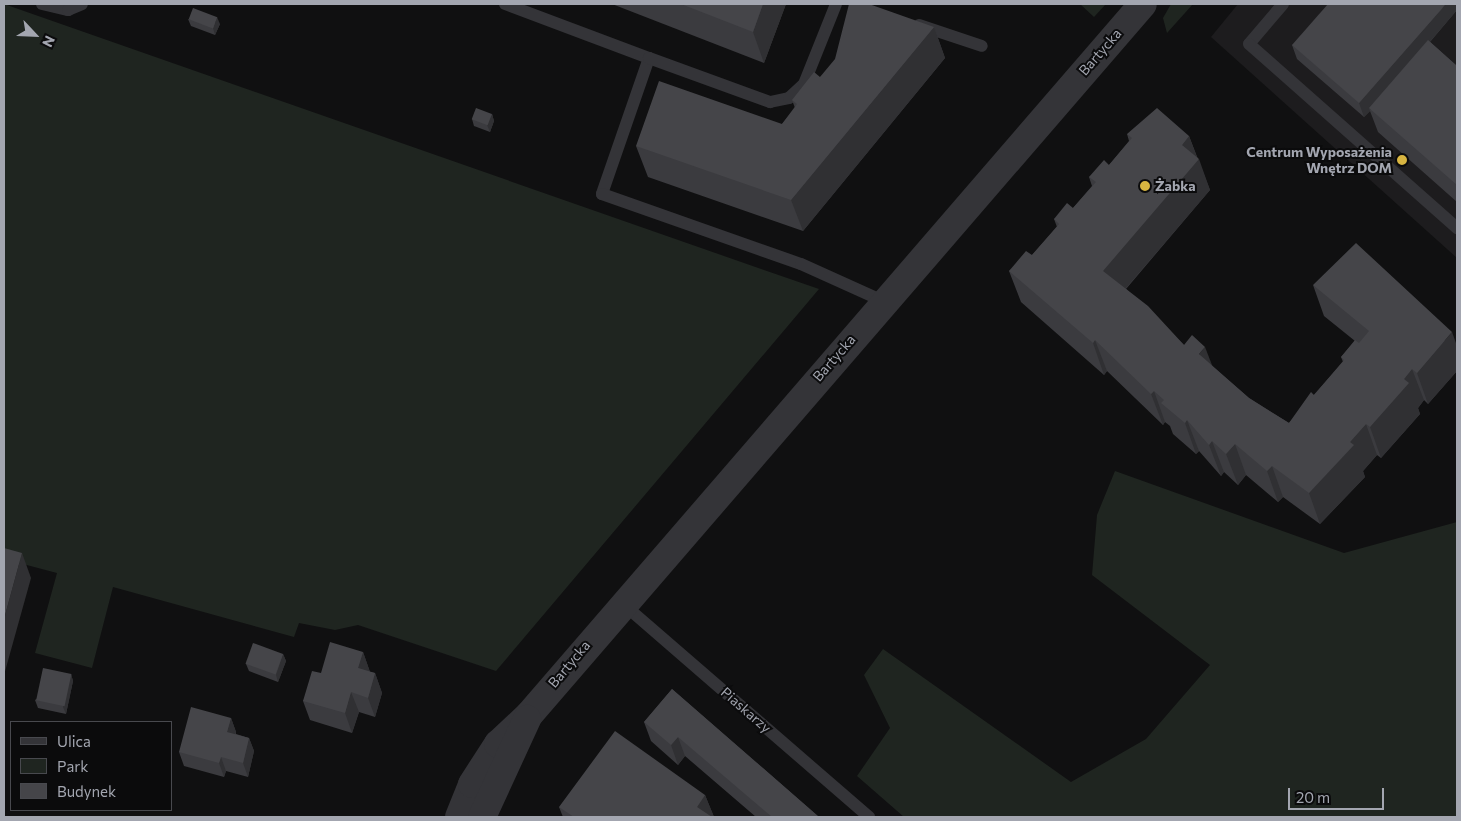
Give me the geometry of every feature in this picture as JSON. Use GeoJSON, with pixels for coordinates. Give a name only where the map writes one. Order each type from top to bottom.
{"type":"FeatureCollection","features":[{"type":"Feature","properties":{"kind":"street","name":"Bartycka"},"geometry":{"type":"LineString","coordinates":[[459,817],[493,750],[529,715],[622,603],[1143,4]]}},
{"type":"Feature","properties":{"kind":"street","name":"Bartycka"},"geometry":{"type":"LineString","coordinates":[[482,817],[529,715]]}},
{"type":"Feature","properties":{"kind":"lane"},"geometry":{"type":"LineString","coordinates":[[42,4],[68,10],[82,4]]}},
{"type":"Feature","properties":{"kind":"lane"},"geometry":{"type":"LineString","coordinates":[[505,4],[770,102],[790,98],[804,84],[836,4]]}},
{"type":"Feature","properties":{"kind":"lane"},"geometry":{"type":"LineString","coordinates":[[1283,4],[1249,44],[1457,228]]}},
{"type":"Feature","properties":{"kind":"lane"},"geometry":{"type":"LineString","coordinates":[[908,21],[982,46]]}},
{"type":"Feature","properties":{"kind":"lane"},"geometry":{"type":"LineString","coordinates":[[649,58],[602,194],[801,264],[884,302]]}},
{"type":"Feature","properties":{"kind":"lane","name":"Piaskarzy"},"geometry":{"type":"LineString","coordinates":[[622,603],[869,817]]}},
{"type":"Feature","properties":{"kind":"shaded area","name":"Centrum Wyposażenia Wnętrz DOM"},"geometry":{"type":"Polygon","coordinates":[[[1238,4],[1457,4],[1457,258],[1211,37],[1238,4]]]}},
{"type":"Feature","properties":{"kind":"green space"},"geometry":{"type":"Polygon","coordinates":[[[4,4],[819,289],[496,671],[358,625],[335,630],[299,623],[294,637],[113,587],[92,668],[35,653],[57,573],[4,559],[4,4]]]}},
{"type":"Feature","properties":{"kind":"green space"},"geometry":{"type":"Polygon","coordinates":[[[1080,4],[1106,4],[1094,17],[1080,4]]]}},
{"type":"Feature","properties":{"kind":"green space"},"geometry":{"type":"Polygon","coordinates":[[[1171,4],[1193,4],[1167,33],[1163,18],[1171,4]]]}},
{"type":"Feature","properties":{"kind":"green space"},"geometry":{"type":"Polygon","coordinates":[[[1115,471],[1344,553],[1457,522],[1457,817],[904,817],[857,776],[890,728],[864,675],[883,649],[1071,782],[1146,739],[1210,665],[1092,575],[1097,515],[1115,471]]]}},
{"type":"Feature","properties":{"kind":"building"},"geometry":{"type":"Polygon","coordinates":[[[681,4],[763,4],[753,32],[681,4]]]}},
{"type":"Feature","properties":{"kind":"building"},"geometry":{"type":"Polygon","coordinates":[[[849,4],[869,4],[934,27],[791,200],[636,146],[659,81],[782,124],[797,104],[792,100],[814,72],[820,77],[835,59],[849,4]]]}},
{"type":"Feature","properties":{"kind":"building"},"geometry":{"type":"Polygon","coordinates":[[[1328,4],[1446,4],[1359,103],[1292,45],[1328,4]]]}},
{"type":"Feature","properties":{"kind":"building"},"geometry":{"type":"Polygon","coordinates":[[[193,8],[217,17],[213,29],[189,19],[193,8]]]}},
{"type":"Feature","properties":{"kind":"building"},"geometry":{"type":"Polygon","coordinates":[[[1428,40],[1457,66],[1457,185],[1369,108],[1428,40]]]}},
{"type":"Feature","properties":{"kind":"building"},"geometry":{"type":"Polygon","coordinates":[[[476,108],[492,114],[488,125],[472,119],[476,108]]]}},
{"type":"Feature","properties":{"kind":"building"},"geometry":{"type":"Polygon","coordinates":[[[1157,108],[1189,136],[1182,145],[1199,159],[1103,271],[1148,306],[1184,345],[1192,335],[1205,347],[1199,354],[1249,398],[1289,423],[1311,392],[1314,395],[1344,360],[1341,357],[1355,340],[1359,343],[1369,331],[1313,285],[1356,243],[1452,332],[1417,373],[1412,369],[1404,379],[1409,383],[1370,427],[1366,424],[1350,442],[1354,445],[1309,493],[1272,466],[1267,471],[1235,444],[1226,454],[1212,441],[1209,445],[1187,420],[1185,423],[1161,403],[1164,400],[1154,391],[1151,394],[1095,340],[1093,343],[1009,271],[1026,251],[1032,255],[1059,224],[1054,219],[1067,203],[1073,208],[1096,182],[1089,177],[1104,160],[1109,165],[1132,138],[1127,134],[1157,108]]]}},
{"type":"Feature","properties":{"kind":"building"},"geometry":{"type":"Polygon","coordinates":[[[4,548],[22,553],[4,619],[4,548]]]}},
{"type":"Feature","properties":{"kind":"building"},"geometry":{"type":"Polygon","coordinates":[[[330,642],[363,652],[358,668],[375,673],[368,698],[351,692],[345,713],[303,701],[312,671],[321,673],[330,642]]]}},
{"type":"Feature","properties":{"kind":"building"},"geometry":{"type":"Polygon","coordinates":[[[253,643],[283,654],[276,675],[245,664],[253,643]]]}},
{"type":"Feature","properties":{"kind":"building"},"geometry":{"type":"Polygon","coordinates":[[[43,668],[71,674],[65,706],[36,700],[43,668]]]}},
{"type":"Feature","properties":{"kind":"building"},"geometry":{"type":"Polygon","coordinates":[[[672,689],[819,817],[772,817],[678,737],[671,745],[644,722],[672,689]]]}},
{"type":"Feature","properties":{"kind":"building"},"geometry":{"type":"Polygon","coordinates":[[[191,707],[231,718],[227,732],[249,738],[243,763],[221,757],[219,763],[179,752],[191,707]]]}},
{"type":"Feature","properties":{"kind":"building"},"geometry":{"type":"Polygon","coordinates":[[[615,731],[705,795],[697,807],[712,817],[574,817],[559,807],[615,731]]]}},
{"type":"Feature","properties":{"kind":"place","name":"Centrum Wyposażenia Wnętrz DOM"},"geometry":{"type":"Point","coordinates":[1402,160]}},
{"type":"Feature","properties":{"kind":"place","name":"Żabka"},"geometry":{"type":"Point","coordinates":[1145,186]}}]}
